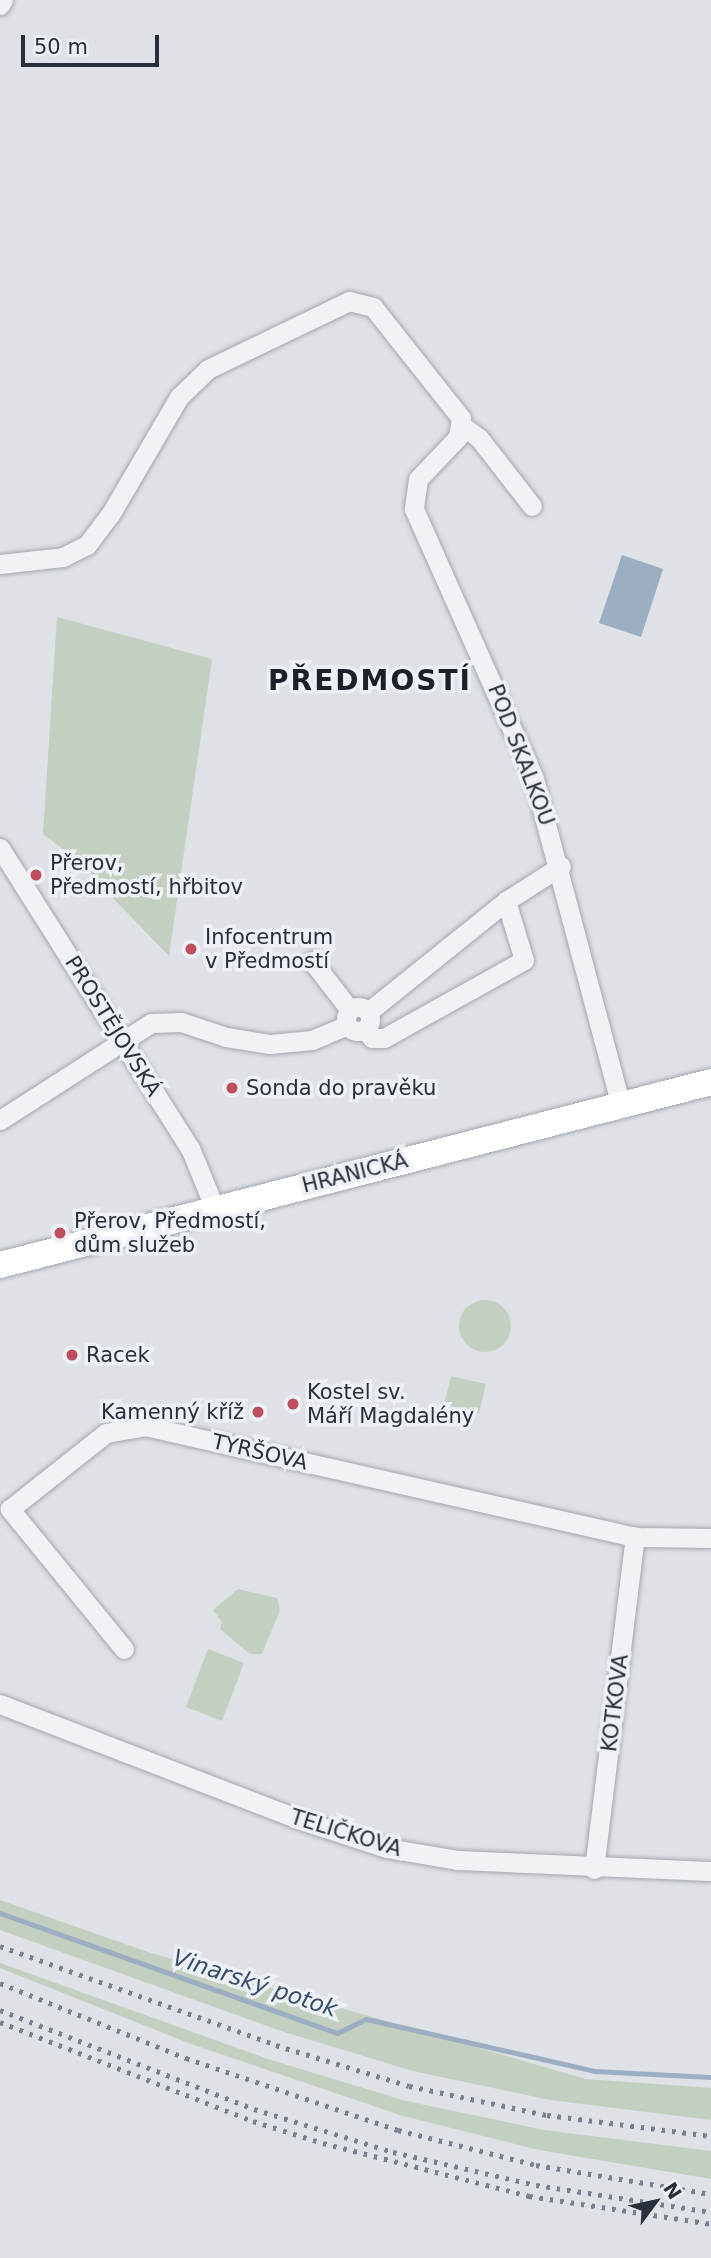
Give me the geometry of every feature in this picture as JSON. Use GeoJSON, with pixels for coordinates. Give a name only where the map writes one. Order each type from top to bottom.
{"type":"FeatureCollection","features":[{"type":"Feature","properties":{"kind":"main road","name":"HRANICKÁ"},"geometry":{"type":"LineString","coordinates":[[0,1265],[711,1082]]}},
{"type":"Feature","properties":{"kind":"street"},"geometry":{"type":"LineString","coordinates":[[0,5],[3,0]]}},
{"type":"Feature","properties":{"kind":"street"},"geometry":{"type":"LineString","coordinates":[[0,564],[63,557],[83,549],[103,527],[179,397],[198,376],[349,301],[364,301],[381,315],[453,403],[461,425],[479,438],[532,506]]}},
{"type":"Feature","properties":{"kind":"street","name":"POD SKALKOU"},"geometry":{"type":"LineString","coordinates":[[461,425],[454,441],[422,472],[415,487],[414,509],[519,739],[561,866],[621,1105]]}},
{"type":"Feature","properties":{"kind":"street","name":"PROSTĚJOVSKÁ"},"geometry":{"type":"LineString","coordinates":[[0,848],[198,1163],[215,1209]]}},
{"type":"Feature","properties":{"kind":"street"},"geometry":{"type":"LineString","coordinates":[[0,1120],[150,1023],[164,1021],[271,1044],[312,1040],[358,1019],[506,901],[561,866]]}},
{"type":"Feature","properties":{"kind":"street"},"geometry":{"type":"LineString","coordinates":[[312,961],[372,1038],[384,1038],[524,960],[506,901]]}},
{"type":"Feature","properties":{"kind":"street","name":"TYRŠOVA"},"geometry":{"type":"LineString","coordinates":[[124,1649],[5,1503],[106,1433],[145,1426],[635,1537],[711,1538]]}},
{"type":"Feature","properties":{"kind":"street","name":"KOTKOVA"},"geometry":{"type":"LineString","coordinates":[[594,1869],[635,1537]]}},
{"type":"Feature","properties":{"kind":"street","name":"TELIČKOVA"},"geometry":{"type":"LineString","coordinates":[[0,1704],[141,1761],[373,1844],[457,1860],[594,1869],[711,1871]]}},
{"type":"Feature","properties":{"kind":"green space"},"geometry":{"type":"Polygon","coordinates":[[[57,617],[212,659],[169,956],[72,856],[43,834],[57,617]]]}},
{"type":"Feature","properties":{"kind":"green space"},"geometry":{"type":"Polygon","coordinates":[[[485,1300],[495,1302],[503,1308],[509,1316],[509,1336],[503,1344],[495,1350],[485,1352],[475,1350],[467,1344],[461,1336],[459,1326],[461,1316],[467,1308],[475,1302],[485,1300]]]}},
{"type":"Feature","properties":{"kind":"green space"},"geometry":{"type":"Polygon","coordinates":[[[451,1376],[486,1384],[479,1413],[444,1404],[451,1376]]]}},
{"type":"Feature","properties":{"kind":"green space"},"geometry":{"type":"Polygon","coordinates":[[[238,1589],[277,1598],[280,1610],[262,1654],[250,1654],[220,1629],[222,1622],[213,1610],[238,1589]]]}},
{"type":"Feature","properties":{"kind":"green space"},"geometry":{"type":"Polygon","coordinates":[[[208,1649],[244,1663],[222,1721],[186,1707],[208,1649]]]}},
{"type":"Feature","properties":{"kind":"green space"},"geometry":{"type":"Polygon","coordinates":[[[0,1900],[148,1952],[586,2079],[711,2088],[711,2120],[550,2100],[413,2071],[281,2031],[0,1930],[0,1900]]]}},
{"type":"Feature","properties":{"kind":"green space"},"geometry":{"type":"Polygon","coordinates":[[[0,1963],[271,2060],[406,2101],[544,2130],[711,2151],[711,2179],[539,2150],[403,2116],[191,2044],[0,1968],[0,1963]]]}},
{"type":"Feature","properties":{"kind":"water"},"geometry":{"type":"Polygon","coordinates":[[[622,555],[663,569],[641,637],[599,623],[622,555]]]}},
{"type":"Feature","properties":{"kind":"waterway","name":"Vinarský potok"},"geometry":{"type":"LineString","coordinates":[[0,1913],[337,2033],[366,2019],[594,2071],[711,2077]]}},
{"type":"Feature","properties":{"kind":"railway"},"geometry":{"type":"LineString","coordinates":[[0,1946],[276,2045],[409,2086],[547,2115],[711,2136]]}},
{"type":"Feature","properties":{"kind":"railway"},"geometry":{"type":"LineString","coordinates":[[0,1983],[186,2058],[398,2130],[536,2165],[711,2194]]}},
{"type":"Feature","properties":{"kind":"railway"},"geometry":{"type":"LineString","coordinates":[[0,2010],[254,2109],[393,2152],[536,2185],[711,2212]]}},
{"type":"Feature","properties":{"kind":"railway"},"geometry":{"type":"LineString","coordinates":[[0,2022],[253,2121],[323,2143],[529,2196],[711,2224]]}},
{"type":"Feature","properties":{"kind":"place","name":"Přerov, Předmostí, hřbitov"},"geometry":{"type":"Point","coordinates":[36,875]}},
{"type":"Feature","properties":{"kind":"place","name":"Infocentrum v Předmostí"},"geometry":{"type":"Point","coordinates":[191,949]}},
{"type":"Feature","properties":{"kind":"place","name":"Sonda do pravěku"},"geometry":{"type":"Point","coordinates":[232,1088]}},
{"type":"Feature","properties":{"kind":"place","name":"Přerov, Předmostí, dům služeb"},"geometry":{"type":"Point","coordinates":[60,1233]}},
{"type":"Feature","properties":{"kind":"place","name":"Racek"},"geometry":{"type":"Point","coordinates":[72,1355]}},
{"type":"Feature","properties":{"kind":"place","name":"Kostel sv. Máří Magdalény"},"geometry":{"type":"Point","coordinates":[293,1404]}},
{"type":"Feature","properties":{"kind":"place","name":"Kamenný kříž"},"geometry":{"type":"Point","coordinates":[258,1412]}},
{"type":"Feature","properties":{"kind":"district","name":"PŘEDMOSTÍ"},"geometry":{"type":"Point","coordinates":[370,681]}}]}
